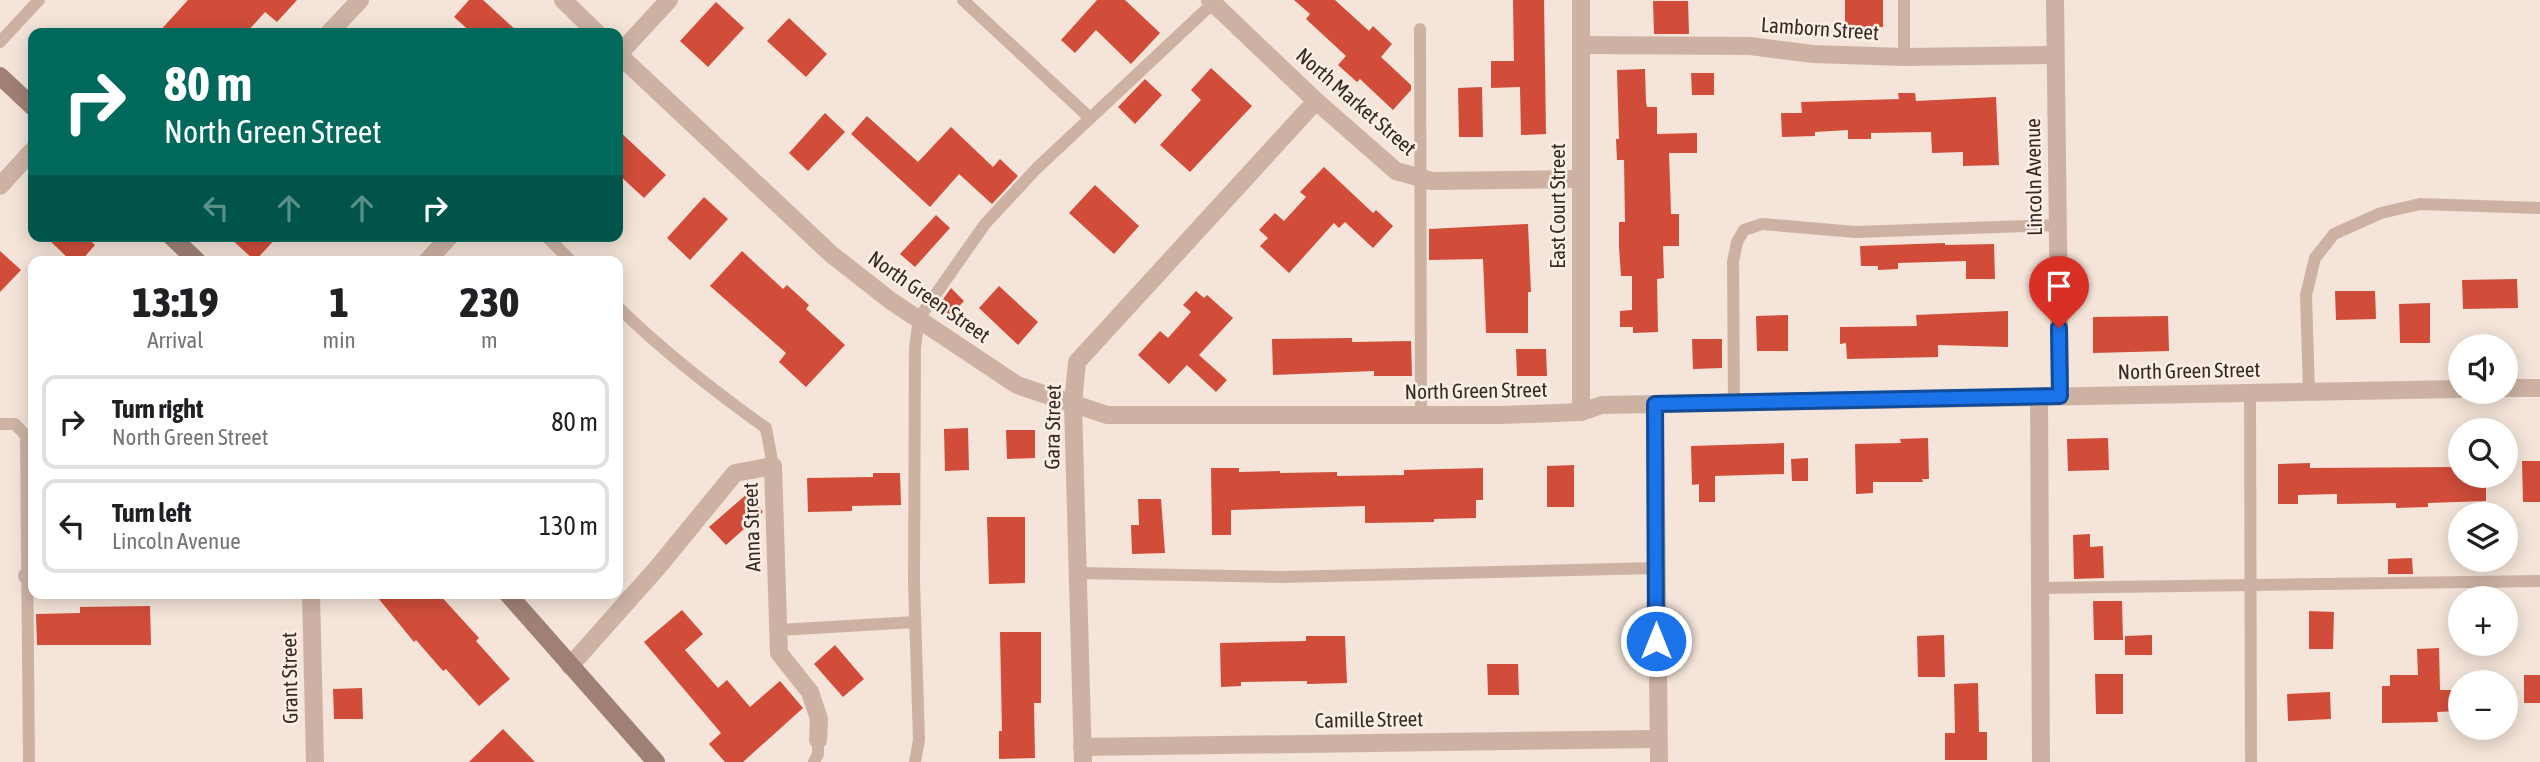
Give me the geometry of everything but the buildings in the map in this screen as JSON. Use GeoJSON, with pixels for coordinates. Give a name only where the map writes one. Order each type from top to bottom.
{"type":"FeatureCollection","features":[{"type":"Feature","properties":{"kind":"main road"},"geometry":{"type":"LineString","coordinates":[[0,76],[28,102]]}},
{"type":"Feature","properties":{"kind":"main road"},"geometry":{"type":"LineString","coordinates":[[177,242],[192,256]]}},
{"type":"Feature","properties":{"kind":"main road"},"geometry":{"type":"LineString","coordinates":[[512,599],[656,762]]}},
{"type":"Feature","properties":{"kind":"street"},"geometry":{"type":"LineString","coordinates":[[334,28],[359,0]]}},
{"type":"Feature","properties":{"kind":"street"},"geometry":{"type":"LineString","coordinates":[[563,0],[592,28]]}},
{"type":"Feature","properties":{"kind":"street"},"geometry":{"type":"LineString","coordinates":[[623,49],[669,0]]}},
{"type":"Feature","properties":{"kind":"street","name":"East Court Street"},"geometry":{"type":"LineString","coordinates":[[1581,0],[1581,412]]}},
{"type":"Feature","properties":{"kind":"street","name":"Lincoln Avenue"},"geometry":{"type":"LineString","coordinates":[[2055,0],[2060,396]]}},
{"type":"Feature","properties":{"kind":"street","name":"North Market Street"},"geometry":{"type":"LineString","coordinates":[[1211,2],[1396,172],[1420,180],[1581,179]]}},
{"type":"Feature","properties":{"kind":"street","name":"Lamborn Street"},"geometry":{"type":"LineString","coordinates":[[1581,45],[1750,46],[1813,54],[1904,57],[2056,55]]}},
{"type":"Feature","properties":{"kind":"street","name":"North Green Street"},"geometry":{"type":"LineString","coordinates":[[623,59],[831,254],[891,301],[1017,385],[1107,415],[1581,412],[1602,405],[2448,389]]}},
{"type":"Feature","properties":{"kind":"street","name":"Gara Street"},"geometry":{"type":"LineString","coordinates":[[1082,754],[1073,404],[1077,362],[1316,101]]}},
{"type":"Feature","properties":{"kind":"street"},"geometry":{"type":"LineString","coordinates":[[0,186],[28,155]]}},
{"type":"Feature","properties":{"kind":"street"},"geometry":{"type":"LineString","coordinates":[[432,256],[445,242]]}},
{"type":"Feature","properties":{"kind":"street"},"geometry":{"type":"LineString","coordinates":[[2518,388],[2540,388]]}},
{"type":"Feature","properties":{"kind":"street"},"geometry":{"type":"LineString","coordinates":[[2039,397],[2041,762]]}},
{"type":"Feature","properties":{"kind":"street"},"geometry":{"type":"LineString","coordinates":[[1655,404],[1658,762]]}},
{"type":"Feature","properties":{"kind":"street","name":"Anna Street"},"geometry":{"type":"LineString","coordinates":[[570,666],[658,567],[735,473],[773,466],[779,653],[810,692],[819,719],[818,740]]}},
{"type":"Feature","properties":{"kind":"street","name":"Grant Street"},"geometry":{"type":"LineString","coordinates":[[311,599],[315,762]]}},
{"type":"Feature","properties":{"kind":"street","name":"Camille Street"},"geometry":{"type":"LineString","coordinates":[[1082,754],[1657,739]]}},
{"type":"Feature","properties":{"kind":"lane"},"geometry":{"type":"LineString","coordinates":[[0,42],[39,0]]}},
{"type":"Feature","properties":{"kind":"lane"},"geometry":{"type":"LineString","coordinates":[[963,0],[1090,118]]}},
{"type":"Feature","properties":{"kind":"lane"},"geometry":{"type":"LineString","coordinates":[[1904,0],[1904,57]]}},
{"type":"Feature","properties":{"kind":"lane"},"geometry":{"type":"LineString","coordinates":[[915,762],[919,740],[915,622],[915,348],[919,318],[985,224],[1036,169],[1211,2]]}},
{"type":"Feature","properties":{"kind":"lane"},"geometry":{"type":"LineString","coordinates":[[1420,29],[1421,415]]}},
{"type":"Feature","properties":{"kind":"lane"},"geometry":{"type":"LineString","coordinates":[[2309,392],[2306,295],[2315,258],[2334,234],[2381,213],[2420,204],[2540,208]]}},
{"type":"Feature","properties":{"kind":"lane"},"geometry":{"type":"LineString","coordinates":[[1734,402],[1733,262],[1737,242],[1744,230],[1762,224],[1855,232],[2058,225]]}},
{"type":"Feature","properties":{"kind":"lane"},"geometry":{"type":"LineString","coordinates":[[552,242],[566,256]]}},
{"type":"Feature","properties":{"kind":"lane"},"geometry":{"type":"LineString","coordinates":[[623,312],[645,333],[766,428],[773,466]]}},
{"type":"Feature","properties":{"kind":"lane"},"geometry":{"type":"LineString","coordinates":[[2250,393],[2251,762]]}},
{"type":"Feature","properties":{"kind":"lane"},"geometry":{"type":"LineString","coordinates":[[0,424],[15,424],[28,434]]}},
{"type":"Feature","properties":{"kind":"lane"},"geometry":{"type":"LineString","coordinates":[[1077,573],[1282,577],[1656,568]]}},
{"type":"Feature","properties":{"kind":"lane"},"geometry":{"type":"LineString","coordinates":[[2040,588],[2540,581]]}},
{"type":"Feature","properties":{"kind":"lane"},"geometry":{"type":"LineString","coordinates":[[29,762],[30,599]]}},
{"type":"Feature","properties":{"kind":"lane"},"geometry":{"type":"LineString","coordinates":[[779,629],[915,622]]}},
{"type":"Feature","properties":{"kind":"lane"},"geometry":{"type":"LineString","coordinates":[[814,762],[818,754],[818,740]]}},
{"type":"Feature","properties":{"kind":"route"},"geometry":{"type":"LineString","coordinates":[[1656,641],[1655,404],[2060,396],[2059,328]]}}]}
